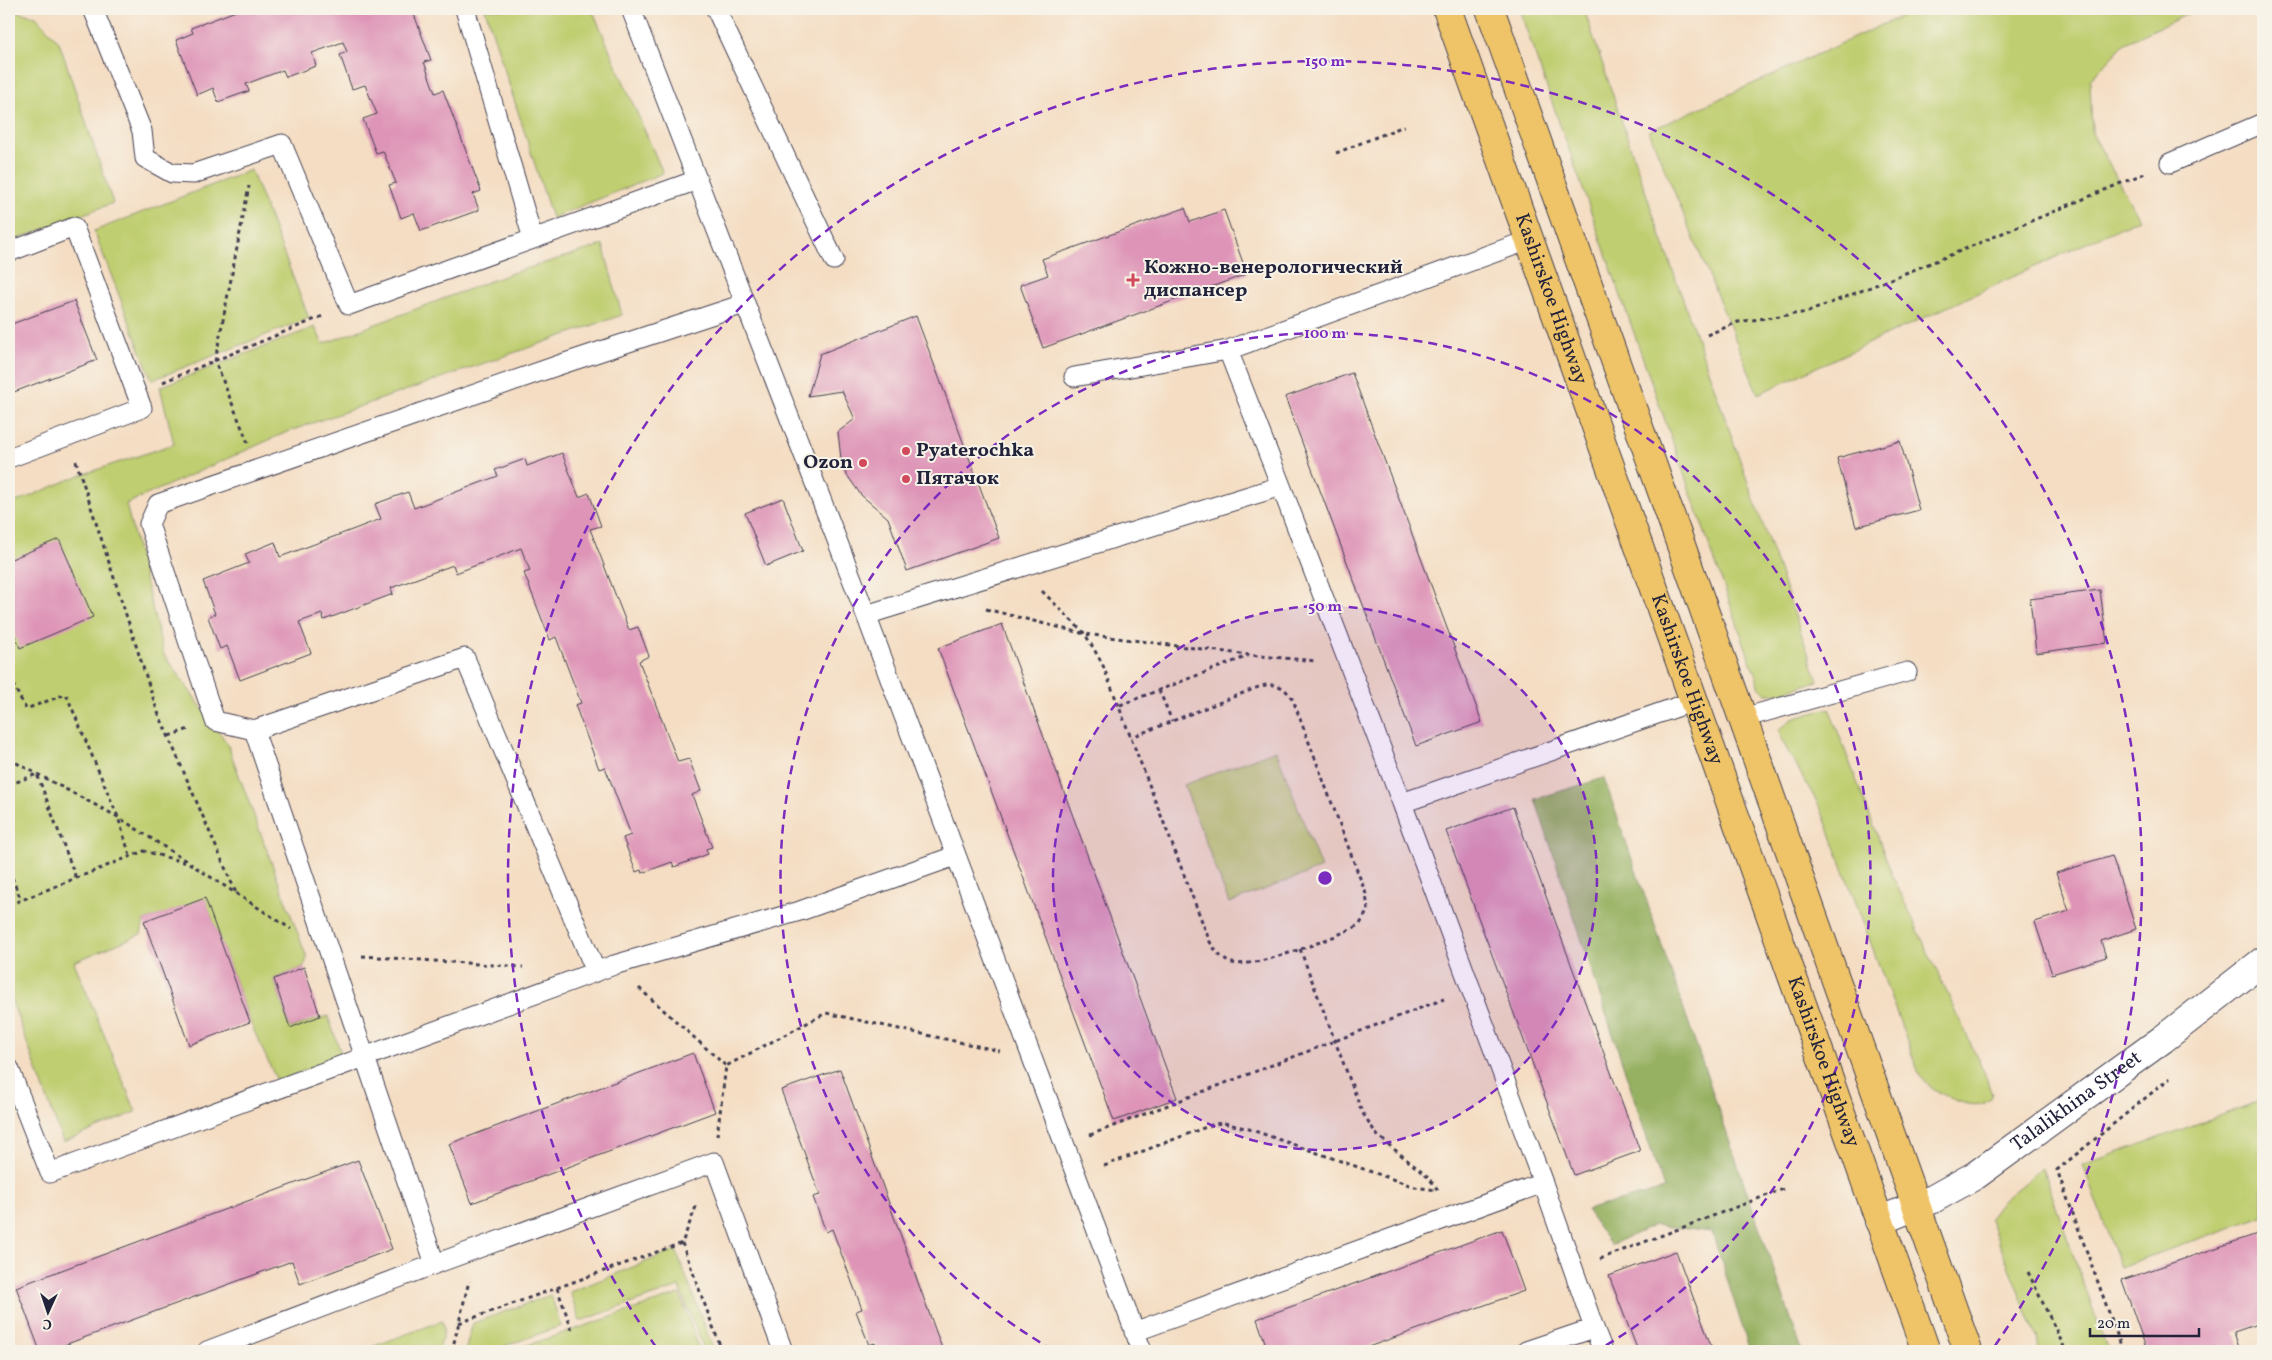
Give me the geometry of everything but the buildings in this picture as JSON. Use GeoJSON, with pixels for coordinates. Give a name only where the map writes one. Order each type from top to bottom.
{"type":"FeatureCollection","features":[{"type":"Feature","properties":{"kind":"main road","name":"Kashirskoe Highway"},"geometry":{"type":"LineString","coordinates":[[1447,9],[1926,1351]]}},
{"type":"Feature","properties":{"kind":"main road","name":"Kashirskoe Highway"},"geometry":{"type":"LineString","coordinates":[[1490,9],[1968,1351]]}},
{"type":"Feature","properties":{"kind":"street","name":"Talalikhina Street"},"geometry":{"type":"LineString","coordinates":[[1879,1220],[1916,1207],[1954,1188],[1996,1162],[2163,1039],[2263,961]]}},
{"type":"Feature","properties":{"kind":"lane"},"geometry":{"type":"LineString","coordinates":[[93,9],[142,131],[145,158],[172,174],[193,174],[282,144],[350,305],[696,180]]}},
{"type":"Feature","properties":{"kind":"lane"},"geometry":{"type":"LineString","coordinates":[[465,9],[533,238]]}},
{"type":"Feature","properties":{"kind":"lane"},"geometry":{"type":"LineString","coordinates":[[631,9],[866,616],[1142,1351]]}},
{"type":"Feature","properties":{"kind":"lane"},"geometry":{"type":"LineString","coordinates":[[716,9],[834,260]]}},
{"type":"Feature","properties":{"kind":"lane"},"geometry":{"type":"LineString","coordinates":[[2170,163],[2263,124]]}},
{"type":"Feature","properties":{"kind":"lane"},"geometry":{"type":"LineString","coordinates":[[9,252],[74,227],[142,408],[9,458]]}},
{"type":"Feature","properties":{"kind":"lane"},"geometry":{"type":"LineString","coordinates":[[1074,378],[1228,350],[1529,240]]}},
{"type":"Feature","properties":{"kind":"lane"},"geometry":{"type":"LineString","coordinates":[[596,972],[465,658],[254,730],[215,721],[149,524],[158,504],[559,365],[744,304]]}},
{"type":"Feature","properties":{"kind":"lane"},"geometry":{"type":"LineString","coordinates":[[1228,350],[1472,988],[1603,1351]]}},
{"type":"Feature","properties":{"kind":"lane"},"geometry":{"type":"LineString","coordinates":[[866,616],[1281,486]]}},
{"type":"Feature","properties":{"kind":"lane"},"geometry":{"type":"LineString","coordinates":[[1743,718],[1907,672]]}},
{"type":"Feature","properties":{"kind":"lane"},"geometry":{"type":"LineString","coordinates":[[1402,803],[1694,701]]}},
{"type":"Feature","properties":{"kind":"lane"},"geometry":{"type":"LineString","coordinates":[[254,730],[435,1264]]}},
{"type":"Feature","properties":{"kind":"lane"},"geometry":{"type":"LineString","coordinates":[[9,1068],[50,1173],[614,965],[800,911],[955,856]]}},
{"type":"Feature","properties":{"kind":"lane"},"geometry":{"type":"LineString","coordinates":[[207,1351],[435,1264],[714,1162],[783,1351]]}},
{"type":"Feature","properties":{"kind":"lane"},"geometry":{"type":"LineString","coordinates":[[1134,1332],[1542,1183]]}},
{"type":"Feature","properties":{"kind":"lane"},"geometry":{"type":"LineString","coordinates":[[1526,1351],[1594,1328]]}},
{"type":"Feature","properties":{"kind":"path"},"geometry":{"type":"LineString","coordinates":[[1336,152],[1404,126]]}},
{"type":"Feature","properties":{"kind":"path"},"geometry":{"type":"LineString","coordinates":[[255,154],[215,361],[258,469]]}},
{"type":"Feature","properties":{"kind":"path"},"geometry":{"type":"LineString","coordinates":[[1707,335],[1738,322],[1808,312],[1953,254],[2170,163]]}},
{"type":"Feature","properties":{"kind":"path"},"geometry":{"type":"LineString","coordinates":[[137,393],[350,305]]}},
{"type":"Feature","properties":{"kind":"path"},"geometry":{"type":"LineString","coordinates":[[68,436],[157,710],[237,894]]}},
{"type":"Feature","properties":{"kind":"path"},"geometry":{"type":"LineString","coordinates":[[1019,567],[1085,634],[1099,656],[1120,705],[1132,737],[1215,951],[1227,961],[1242,964],[1300,948],[1360,924],[1365,918],[1368,902],[1293,700],[1285,688],[1270,684],[1132,737]]}},
{"type":"Feature","properties":{"kind":"path"},"geometry":{"type":"LineString","coordinates":[[984,609],[1085,634],[1249,655],[1312,661],[1330,659],[1345,654]]}},
{"type":"Feature","properties":{"kind":"path"},"geometry":{"type":"LineString","coordinates":[[1120,705],[1249,655]]}},
{"type":"Feature","properties":{"kind":"path"},"geometry":{"type":"LineString","coordinates":[[9,677],[26,709],[66,694],[118,817],[130,856]]}},
{"type":"Feature","properties":{"kind":"path"},"geometry":{"type":"LineString","coordinates":[[1159,690],[1172,721]]}},
{"type":"Feature","properties":{"kind":"path"},"geometry":{"type":"LineString","coordinates":[[9,785],[37,774],[76,878]]}},
{"type":"Feature","properties":{"kind":"path"},"geometry":{"type":"LineString","coordinates":[[9,905],[144,851],[190,864]]}},
{"type":"Feature","properties":{"kind":"path"},"geometry":{"type":"LineString","coordinates":[[9,870],[21,900]]}},
{"type":"Feature","properties":{"kind":"path"},"geometry":{"type":"LineString","coordinates":[[1300,948],[1353,1091],[1370,1125],[1387,1146],[1430,1178],[1438,1190]]}},
{"type":"Feature","properties":{"kind":"path"},"geometry":{"type":"LineString","coordinates":[[614,965],[726,1066]]}},
{"type":"Feature","properties":{"kind":"path"},"geometry":{"type":"LineString","coordinates":[[1064,1145],[1472,988]]}},
{"type":"Feature","properties":{"kind":"path"},"geometry":{"type":"LineString","coordinates":[[726,1066],[826,1013],[1032,1058]]}},
{"type":"Feature","properties":{"kind":"path"},"geometry":{"type":"LineString","coordinates":[[722,1351],[682,1243],[714,1162],[726,1066]]}},
{"type":"Feature","properties":{"kind":"path"},"geometry":{"type":"LineString","coordinates":[[2123,1351],[2057,1170],[2172,1076]]}},
{"type":"Feature","properties":{"kind":"path"},"geometry":{"type":"LineString","coordinates":[[1076,1176],[1203,1128],[1224,1123],[1249,1129],[1414,1187],[1444,1189]]}},
{"type":"Feature","properties":{"kind":"path"},"geometry":{"type":"LineString","coordinates":[[1573,1269],[1786,1188]]}},
{"type":"Feature","properties":{"kind":"path"},"geometry":{"type":"LineString","coordinates":[[459,1323],[682,1243]]}},
{"type":"Feature","properties":{"kind":"path"},"geometry":{"type":"LineString","coordinates":[[452,1351],[477,1249]]}},
{"type":"Feature","properties":{"kind":"path"},"geometry":{"type":"LineString","coordinates":[[2028,1272],[2066,1351]]}},
{"type":"Feature","properties":{"kind":"path"},"geometry":{"type":"LineString","coordinates":[[557,1288],[572,1330]]}},
{"type":"Feature","properties":{"kind":"green space"},"geometry":{"type":"Polygon","coordinates":[[[9,9],[36,17],[59,42],[113,203],[9,242],[9,9]]]}},
{"type":"Feature","properties":{"kind":"green space"},"geometry":{"type":"Polygon","coordinates":[[[485,9],[592,9],[663,173],[552,218],[485,9]]]}},
{"type":"Feature","properties":{"kind":"green space"},"geometry":{"type":"Polygon","coordinates":[[[1519,9],[1584,9],[1654,217],[1818,681],[1776,694],[1766,694],[1760,688],[1519,9]]]}},
{"type":"Feature","properties":{"kind":"green space"},"geometry":{"type":"Polygon","coordinates":[[[1917,9],[2186,9],[2188,14],[2125,43],[2090,80],[2092,133],[2139,219],[1758,394],[1649,131],[1917,9]]]}},
{"type":"Feature","properties":{"kind":"green space"},"geometry":{"type":"Polygon","coordinates":[[[251,170],[309,318],[152,380],[94,231],[251,170]]]}},
{"type":"Feature","properties":{"kind":"green space"},"geometry":{"type":"Polygon","coordinates":[[[603,245],[622,315],[287,432],[126,504],[164,655],[227,743],[307,958],[304,967],[274,979],[290,1028],[328,1016],[342,1056],[277,1081],[250,1022],[205,899],[144,921],[141,934],[74,962],[136,1112],[63,1142],[9,993],[9,505],[78,476],[174,444],[160,387],[315,327],[323,344],[509,274],[603,245]]]}},
{"type":"Feature","properties":{"kind":"green space"},"geometry":{"type":"Polygon","coordinates":[[[1829,708],[1893,877],[1985,1074],[1992,1095],[1984,1103],[1975,1105],[1954,1100],[1943,1095],[1920,1076],[1821,809],[1781,739],[1779,730],[1792,719],[1829,708]]]}},
{"type":"Feature","properties":{"kind":"green space"},"geometry":{"type":"Polygon","coordinates":[[[1276,750],[1321,868],[1229,903],[1184,785],[1276,750]]]}},
{"type":"Feature","properties":{"kind":"green space"},"geometry":{"type":"Polygon","coordinates":[[[1604,778],[1802,1351],[1750,1351],[1712,1232],[1655,1225],[1611,1245],[1586,1210],[1664,1189],[1535,799],[1604,778]]]}},
{"type":"Feature","properties":{"kind":"green space"},"geometry":{"type":"Polygon","coordinates":[[[2263,1100],[2263,1216],[2120,1267],[2083,1165],[2263,1100]]]}},
{"type":"Feature","properties":{"kind":"green space"},"geometry":{"type":"Polygon","coordinates":[[[2042,1168],[2108,1351],[2039,1351],[2037,1337],[1989,1218],[2002,1201],[2042,1168]]]}},
{"type":"Feature","properties":{"kind":"green space"},"geometry":{"type":"Polygon","coordinates":[[[676,1250],[714,1351],[705,1351],[679,1287],[580,1321],[570,1292],[676,1250]]]}},
{"type":"Feature","properties":{"kind":"green space"},"geometry":{"type":"Polygon","coordinates":[[[680,1294],[700,1351],[510,1351],[680,1294]]]}},
{"type":"Feature","properties":{"kind":"green space"},"geometry":{"type":"Polygon","coordinates":[[[551,1295],[561,1326],[502,1347],[503,1351],[465,1351],[473,1323],[551,1295]]]}},
{"type":"Feature","properties":{"kind":"green space"},"geometry":{"type":"Polygon","coordinates":[[[442,1321],[444,1330],[439,1351],[361,1351],[442,1321]]]}},
{"type":"Feature","properties":{"kind":"place","name":"Кожно-венерологический диспансер"},"geometry":{"type":"Point","coordinates":[1133,280]}},
{"type":"Feature","properties":{"kind":"place","name":"Pyaterochka"},"geometry":{"type":"Point","coordinates":[906,451]}},
{"type":"Feature","properties":{"kind":"place","name":"Ozon"},"geometry":{"type":"Point","coordinates":[863,463]}},
{"type":"Feature","properties":{"kind":"place","name":"Пятачок"},"geometry":{"type":"Point","coordinates":[906,479]}}]}
